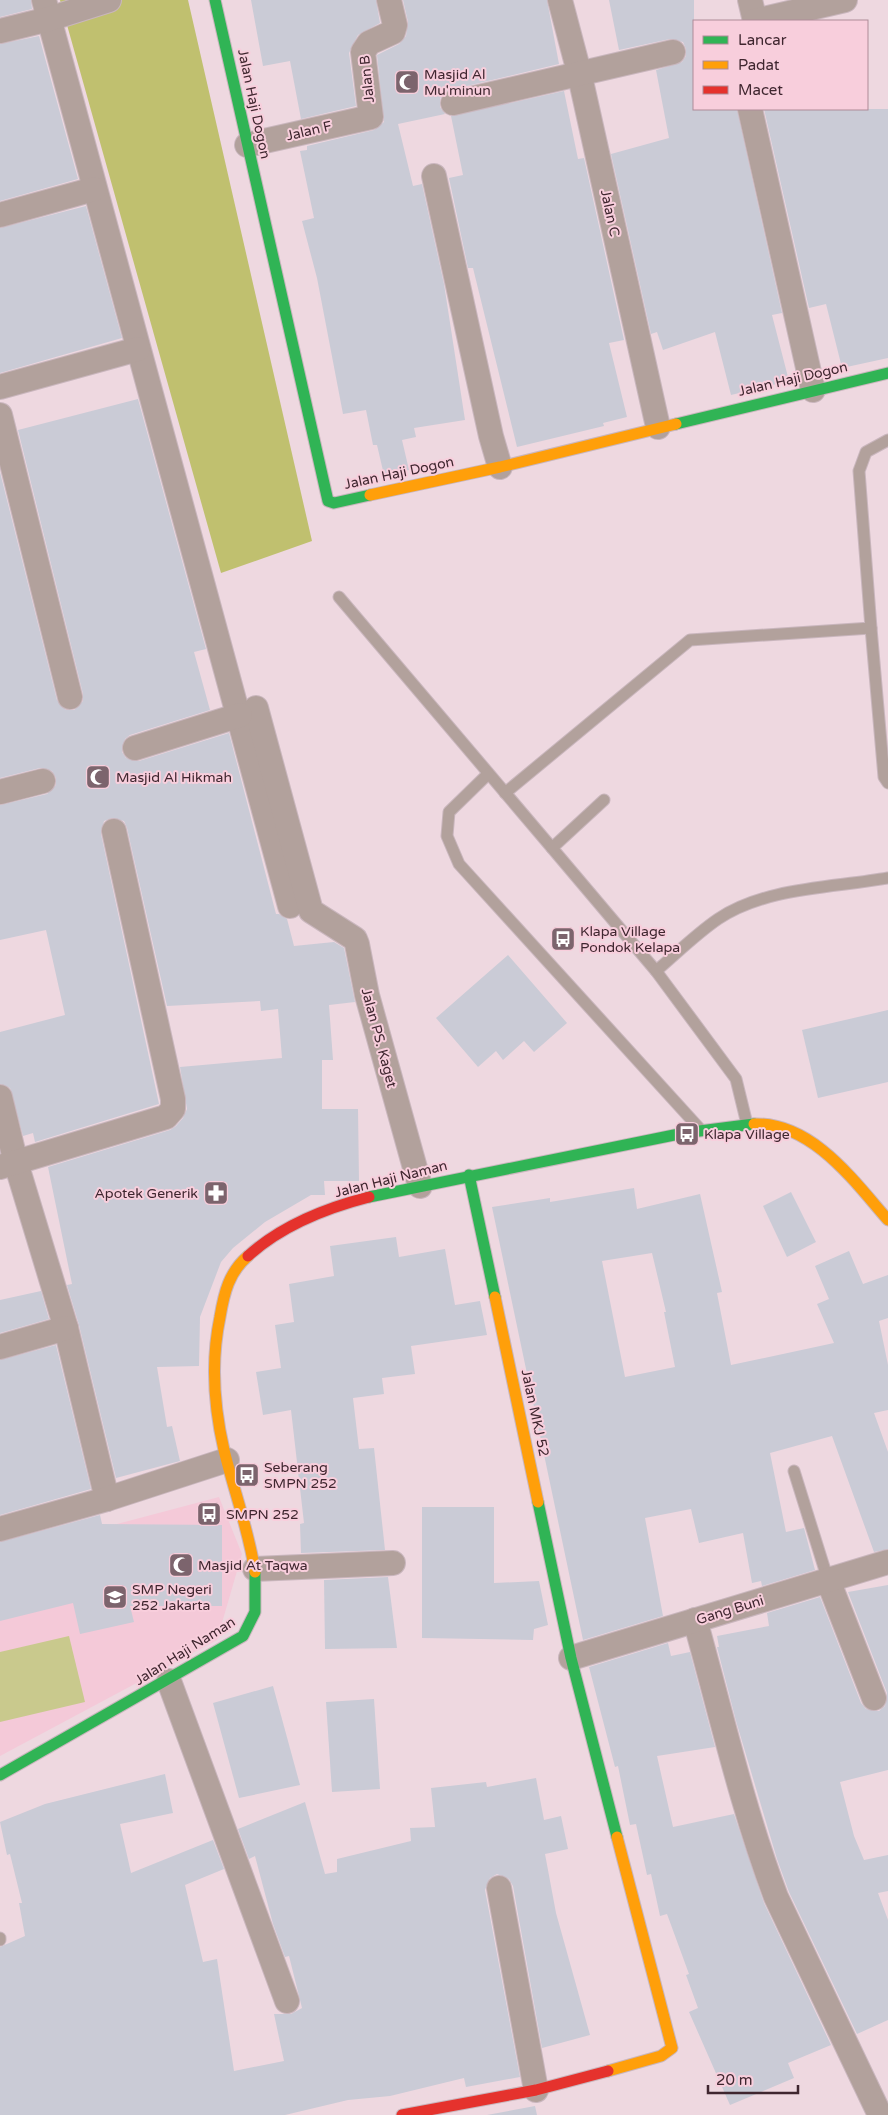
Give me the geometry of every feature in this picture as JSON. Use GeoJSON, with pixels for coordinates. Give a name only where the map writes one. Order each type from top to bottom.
{"type":"FeatureCollection","features":[{"type":"Feature","properties":{"kind":"street"},"geometry":{"type":"LineString","coordinates":[[0,31],[47,9],[109,0]]}},
{"type":"Feature","properties":{"kind":"street","name":"Jalan Haji Dogon"},"geometry":{"type":"LineString","coordinates":[[215,0],[326,498],[334,503],[500,467],[658,427],[888,373]]}},
{"type":"Feature","properties":{"kind":"street","name":"Jalan B"},"geometry":{"type":"LineString","coordinates":[[371,117],[363,52],[369,43],[393,32],[395,26],[390,0]]}},
{"type":"Feature","properties":{"kind":"street","name":"Jalan C"},"geometry":{"type":"LineString","coordinates":[[560,0],[579,72],[658,427]]}},
{"type":"Feature","properties":{"kind":"street"},"geometry":{"type":"LineString","coordinates":[[750,0],[755,20]]}},
{"type":"Feature","properties":{"kind":"street"},"geometry":{"type":"LineString","coordinates":[[759,20],[845,0]]}},
{"type":"Feature","properties":{"kind":"street"},"geometry":{"type":"LineString","coordinates":[[47,9],[138,349],[248,712],[135,748]]}},
{"type":"Feature","properties":{"kind":"street"},"geometry":{"type":"LineString","coordinates":[[453,103],[579,72],[673,52]]}},
{"type":"Feature","properties":{"kind":"street"},"geometry":{"type":"LineString","coordinates":[[750,110],[813,390]]}},
{"type":"Feature","properties":{"kind":"street","name":"Jalan F"},"geometry":{"type":"LineString","coordinates":[[247,145],[371,117]]}},
{"type":"Feature","properties":{"kind":"street"},"geometry":{"type":"LineString","coordinates":[[434,176],[491,436],[500,467]]}},
{"type":"Feature","properties":{"kind":"street"},"geometry":{"type":"LineString","coordinates":[[0,215],[94,189]]}},
{"type":"Feature","properties":{"kind":"street"},"geometry":{"type":"LineString","coordinates":[[0,387],[138,349]]}},
{"type":"Feature","properties":{"kind":"street"},"geometry":{"type":"LineString","coordinates":[[0,415],[70,696]]}},
{"type":"Feature","properties":{"kind":"street","name":"Jalan PS. Kaget"},"geometry":{"type":"LineString","coordinates":[[248,712],[301,909],[355,939],[357,944],[367,995],[420,1186]]}},
{"type":"Feature","properties":{"kind":"street"},"geometry":{"type":"LineString","coordinates":[[0,792],[43,781]]}},
{"type":"Feature","properties":{"kind":"street"},"geometry":{"type":"LineString","coordinates":[[8,1165],[166,1117],[173,1109],[173,1099],[114,831]]}},
{"type":"Feature","properties":{"kind":"street"},"geometry":{"type":"LineString","coordinates":[[0,1097],[8,1165],[66,1328],[107,1499]]}},
{"type":"Feature","properties":{"kind":"street","name":"Jalan Haji Naman"},"geometry":{"type":"LineString","coordinates":[[0,1775],[169,1681],[243,1636],[251,1625],[256,1611],[255,1569],[227,1460],[214,1385],[215,1364],[222,1304],[232,1274],[254,1250],[282,1232],[315,1215],[348,1203],[420,1186],[469,1175],[747,1124],[767,1124],[788,1129],[824,1150],[888,1220]]}},
{"type":"Feature","properties":{"kind":"street","name":"Jalan MKJ 52"},"geometry":{"type":"LineString","coordinates":[[469,1175],[571,1658],[672,2048],[661,2056],[536,2090]]}},
{"type":"Feature","properties":{"kind":"street"},"geometry":{"type":"LineString","coordinates":[[0,1346],[66,1328]]}},
{"type":"Feature","properties":{"kind":"street"},"geometry":{"type":"LineString","coordinates":[[0,1529],[107,1499],[227,1460]]}},
{"type":"Feature","properties":{"kind":"street","name":"Gang Buni"},"geometry":{"type":"LineString","coordinates":[[571,1658],[888,1562]]}},
{"type":"Feature","properties":{"kind":"street"},"geometry":{"type":"LineString","coordinates":[[255,1569],[393,1563]]}},
{"type":"Feature","properties":{"kind":"street"},"geometry":{"type":"LineString","coordinates":[[828,1580],[874,1698]]}},
{"type":"Feature","properties":{"kind":"street"},"geometry":{"type":"LineString","coordinates":[[695,1620],[744,1804],[762,1860],[776,1897],[880,2115]]}},
{"type":"Feature","properties":{"kind":"street"},"geometry":{"type":"LineString","coordinates":[[169,1681],[287,2001]]}},
{"type":"Feature","properties":{"kind":"street"},"geometry":{"type":"LineString","coordinates":[[402,2115],[536,2090],[499,1888]]}},
{"type":"Feature","properties":{"kind":"lane"},"geometry":{"type":"LineString","coordinates":[[888,440],[884,440],[866,452],[859,471],[884,777],[888,783]]}},
{"type":"Feature","properties":{"kind":"lane"},"geometry":{"type":"LineString","coordinates":[[339,597],[656,972],[736,1079],[747,1124]]}},
{"type":"Feature","properties":{"kind":"lane"},"geometry":{"type":"LineString","coordinates":[[505,793],[690,640],[871,628]]}},
{"type":"Feature","properties":{"kind":"lane"},"geometry":{"type":"LineString","coordinates":[[488,774],[449,812],[447,836],[459,864],[702,1131]]}},
{"type":"Feature","properties":{"kind":"lane"},"geometry":{"type":"LineString","coordinates":[[552,848],[604,800]]}},
{"type":"Feature","properties":{"kind":"lane"},"geometry":{"type":"LineString","coordinates":[[656,972],[718,920],[747,904],[778,895],[888,878]]}},
{"type":"Feature","properties":{"kind":"lane"},"geometry":{"type":"LineString","coordinates":[[794,1471],[828,1580]]}},
{"type":"Feature","properties":{"kind":"shaded area"},"geometry":{"type":"Polygon","coordinates":[[[60,0],[188,0],[312,541],[221,573],[60,0]]]}},
{"type":"Feature","properties":{"kind":"shaded area","name":"SMP Negeri 252 Jakarta"},"geometry":{"type":"Polygon","coordinates":[[[219,1497],[242,1554],[217,1640],[0,1756],[0,1555],[219,1497]]]}},
{"type":"Feature","properties":{"kind":"green space"},"geometry":{"type":"Polygon","coordinates":[[[69,1636],[85,1702],[0,1722],[0,1652],[69,1636]]]}},
{"type":"Feature","properties":{"kind":"building"},"geometry":{"type":"Polygon","coordinates":[[[0,0],[31,0],[32,9],[0,17],[0,0]]]}},
{"type":"Feature","properties":{"kind":"building"},"geometry":{"type":"Polygon","coordinates":[[[251,0],[376,0],[380,23],[358,35],[349,53],[356,106],[301,119],[290,61],[263,66],[251,0]]]}},
{"type":"Feature","properties":{"kind":"building"},"geometry":{"type":"Polygon","coordinates":[[[403,0],[547,0],[559,64],[450,90],[443,93],[440,99],[440,107],[445,114],[398,124],[413,186],[422,184],[444,284],[465,420],[414,428],[416,437],[402,440],[409,470],[384,475],[377,445],[373,445],[366,410],[343,414],[317,278],[302,221],[314,218],[300,151],[307,150],[307,146],[374,130],[384,122],[377,55],[399,44],[406,36],[408,22],[403,0]]]}},
{"type":"Feature","properties":{"kind":"building"},"geometry":{"type":"Polygon","coordinates":[[[609,0],[694,0],[693,110],[737,110],[782,313],[772,315],[789,381],[731,395],[715,332],[663,350],[657,332],[651,334],[611,154],[669,138],[656,70],[682,62],[686,56],[686,49],[683,42],[670,39],[619,50],[609,0]]]}},
{"type":"Feature","properties":{"kind":"building"},"geometry":{"type":"Polygon","coordinates":[[[39,36],[78,179],[0,201],[0,44],[39,36]]]}},
{"type":"Feature","properties":{"kind":"building"},"geometry":{"type":"Polygon","coordinates":[[[564,91],[578,159],[584,158],[624,340],[609,343],[627,417],[603,423],[604,426],[517,447],[473,268],[468,268],[449,178],[463,175],[451,116],[564,91]]]}},
{"type":"Feature","properties":{"kind":"building"},"geometry":{"type":"Polygon","coordinates":[[[888,109],[888,358],[842,368],[826,304],[809,308],[764,110],[888,109]]]}},
{"type":"Feature","properties":{"kind":"building"},"geometry":{"type":"Polygon","coordinates":[[[86,206],[122,338],[0,373],[0,228],[86,206]]]}},
{"type":"Feature","properties":{"kind":"building"},"geometry":{"type":"Polygon","coordinates":[[[138,399],[206,649],[194,652],[210,710],[130,735],[125,739],[122,752],[126,758],[139,761],[229,733],[276,914],[287,919],[294,946],[334,942],[344,948],[355,1002],[329,1005],[333,1060],[322,1060],[322,1109],[358,1109],[359,1181],[324,1181],[325,1195],[311,1195],[265,1222],[233,1248],[221,1262],[200,1317],[199,1366],[157,1367],[167,1427],[172,1426],[180,1461],[116,1478],[79,1325],[67,1285],[72,1284],[48,1167],[170,1130],[176,1126],[183,1118],[187,1109],[180,1067],[282,1058],[278,1009],[261,1011],[260,1001],[167,1006],[127,828],[124,821],[112,818],[104,821],[101,834],[159,1104],[35,1142],[33,1133],[23,1136],[10,1088],[0,1084],[0,1032],[65,1015],[46,930],[0,940],[0,805],[47,794],[56,785],[56,778],[52,771],[40,768],[0,778],[0,472],[57,700],[66,710],[74,710],[83,701],[83,694],[18,430],[138,399]]]}},
{"type":"Feature","properties":{"kind":"building"},"geometry":{"type":"Polygon","coordinates":[[[508,955],[567,1023],[534,1052],[524,1041],[503,1060],[496,1051],[478,1067],[436,1018],[508,955]]]}},
{"type":"Feature","properties":{"kind":"building"},"geometry":{"type":"Polygon","coordinates":[[[888,1010],[888,1082],[818,1098],[802,1030],[888,1010]]]}},
{"type":"Feature","properties":{"kind":"building"},"geometry":{"type":"Polygon","coordinates":[[[634,1188],[637,1209],[700,1194],[722,1292],[717,1293],[731,1365],[834,1343],[817,1304],[829,1299],[815,1266],[849,1251],[863,1284],[888,1275],[888,1318],[879,1321],[888,1365],[888,1410],[874,1413],[888,1452],[888,1549],[874,1552],[832,1436],[770,1453],[786,1532],[804,1528],[815,1570],[762,1586],[761,1581],[752,1583],[743,1533],[699,1543],[691,1509],[645,1518],[663,1616],[583,1640],[492,1207],[550,1198],[550,1202],[634,1188]],[[652,1253],[602,1261],[625,1377],[675,1367],[664,1312],[666,1312],[652,1253]]]}},
{"type":"Feature","properties":{"kind":"building"},"geometry":{"type":"Polygon","coordinates":[[[791,1192],[816,1242],[787,1257],[763,1206],[791,1192]]]}},
{"type":"Feature","properties":{"kind":"building"},"geometry":{"type":"Polygon","coordinates":[[[396,1237],[399,1257],[445,1249],[455,1305],[480,1301],[487,1335],[411,1346],[415,1374],[382,1378],[384,1394],[353,1398],[359,1449],[374,1448],[385,1550],[301,1553],[300,1524],[304,1523],[291,1410],[263,1415],[256,1372],[281,1368],[275,1325],[294,1322],[289,1284],[334,1276],[330,1246],[396,1237]]]}},
{"type":"Feature","properties":{"kind":"building"},"geometry":{"type":"Polygon","coordinates":[[[41,1291],[49,1319],[0,1333],[0,1300],[41,1291]]]}},
{"type":"Feature","properties":{"kind":"building"},"geometry":{"type":"Polygon","coordinates":[[[56,1345],[91,1489],[0,1515],[0,1360],[56,1345]]]}},
{"type":"Feature","properties":{"kind":"building"},"geometry":{"type":"Polygon","coordinates":[[[422,1507],[494,1507],[494,1583],[539,1581],[548,1625],[534,1629],[533,1640],[422,1638],[422,1507]]]}},
{"type":"Feature","properties":{"kind":"building"},"geometry":{"type":"Polygon","coordinates":[[[100,1515],[102,1524],[222,1525],[222,1606],[130,1606],[134,1622],[80,1634],[73,1603],[0,1621],[0,1542],[100,1515]]]}},
{"type":"Feature","properties":{"kind":"building"},"geometry":{"type":"Polygon","coordinates":[[[388,1577],[397,1648],[325,1649],[324,1580],[388,1577]]]}},
{"type":"Feature","properties":{"kind":"building"},"geometry":{"type":"Polygon","coordinates":[[[888,1585],[888,1770],[840,1782],[854,1836],[864,1860],[888,1855],[888,1891],[878,1893],[888,1920],[888,2020],[857,2034],[789,1892],[777,1859],[736,1721],[717,1647],[719,1647],[717,1636],[769,1626],[767,1613],[820,1597],[861,1703],[866,1709],[879,1711],[885,1706],[887,1693],[848,1592],[888,1585]]]}},
{"type":"Feature","properties":{"kind":"building"},"geometry":{"type":"Polygon","coordinates":[[[668,1643],[671,1656],[690,1652],[715,1747],[657,1756],[673,1827],[734,1814],[764,1903],[831,2045],[788,2063],[794,2078],[730,2105],[689,2012],[698,2008],[686,1975],[689,1974],[667,1914],[660,1916],[651,1874],[647,1875],[636,1824],[630,1825],[618,1766],[615,1767],[589,1667],[668,1643]]]}},
{"type":"Feature","properties":{"kind":"building"},"geometry":{"type":"Polygon","coordinates":[[[273,1686],[300,1785],[239,1798],[213,1703],[273,1686]]]}},
{"type":"Feature","properties":{"kind":"building"},"geometry":{"type":"Polygon","coordinates":[[[374,1699],[380,1789],[332,1792],[326,1702],[374,1699]]]}},
{"type":"Feature","properties":{"kind":"building"},"geometry":{"type":"Polygon","coordinates":[[[165,1774],[173,1813],[120,1824],[131,1873],[213,1840],[224,1869],[185,1885],[203,1962],[217,1959],[234,2071],[284,2061],[274,2014],[291,2014],[302,2008],[289,1956],[285,1957],[273,1924],[255,1856],[249,1859],[238,1829],[305,1802],[325,1874],[337,1872],[337,1859],[411,1841],[410,1828],[435,1827],[431,1788],[486,1782],[487,1787],[536,1778],[544,1820],[561,1816],[568,1849],[545,1854],[556,1913],[590,2035],[542,2048],[513,1886],[509,1879],[497,1874],[490,1878],[485,1890],[520,2077],[466,2087],[464,2078],[390,2096],[348,2100],[285,2115],[0,2115],[0,1947],[25,1936],[19,1903],[22,1903],[10,1854],[7,1855],[0,1822],[45,1804],[165,1774]]]}},
{"type":"Feature","properties":{"kind":"building"},"geometry":{"type":"Polygon","coordinates":[[[535,2106],[537,2115],[487,2115],[535,2106]]]}},
{"type":"Feature","properties":{"kind":"traffic: fast"},"geometry":{"type":"LineString","coordinates":[[215,0],[328,501],[334,503],[370,495]]}},
{"type":"Feature","properties":{"kind":"traffic: fast"},"geometry":{"type":"LineString","coordinates":[[676,424],[888,373]]}},
{"type":"Feature","properties":{"kind":"traffic: fast"},"geometry":{"type":"LineString","coordinates":[[369,1197],[684,1133],[754,1124]]}},
{"type":"Feature","properties":{"kind":"traffic: fast"},"geometry":{"type":"LineString","coordinates":[[469,1175],[495,1297]]}},
{"type":"Feature","properties":{"kind":"traffic: fast"},"geometry":{"type":"LineString","coordinates":[[538,1502],[571,1658],[617,1837]]}},
{"type":"Feature","properties":{"kind":"traffic: fast"},"geometry":{"type":"LineString","coordinates":[[0,1775],[243,1636],[255,1612],[255,1572]]}},
{"type":"Feature","properties":{"kind":"traffic: slow"},"geometry":{"type":"LineString","coordinates":[[370,495],[500,467],[676,424]]}},
{"type":"Feature","properties":{"kind":"traffic: slow"},"geometry":{"type":"LineString","coordinates":[[754,1124],[775,1126],[795,1133],[813,1143],[846,1172],[888,1220]]}},
{"type":"Feature","properties":{"kind":"traffic: slow"},"geometry":{"type":"LineString","coordinates":[[248,1256],[232,1276],[223,1300],[215,1350],[215,1384],[224,1450],[245,1526],[255,1572]]}},
{"type":"Feature","properties":{"kind":"traffic: slow"},"geometry":{"type":"LineString","coordinates":[[495,1297],[538,1502]]}},
{"type":"Feature","properties":{"kind":"traffic: slow"},"geometry":{"type":"LineString","coordinates":[[608,2071],[661,2056],[672,2048],[617,1837]]}},
{"type":"Feature","properties":{"kind":"traffic: jam"},"geometry":{"type":"LineString","coordinates":[[248,1256],[261,1245],[305,1219],[369,1197]]}},
{"type":"Feature","properties":{"kind":"traffic: jam"},"geometry":{"type":"LineString","coordinates":[[402,2115],[536,2090],[608,2071]]}},
{"type":"Feature","properties":{"kind":"place","name":"Masjid Al Mu'minun"},"geometry":{"type":"Point","coordinates":[407,82]}},
{"type":"Feature","properties":{"kind":"place","name":"Masjid Al Hikmah"},"geometry":{"type":"Point","coordinates":[98,777]}},
{"type":"Feature","properties":{"kind":"place","name":"Klapa Village Pondok Kelapa"},"geometry":{"type":"Point","coordinates":[563,939]}},
{"type":"Feature","properties":{"kind":"place","name":"Klapa Village"},"geometry":{"type":"Point","coordinates":[687,1134]}},
{"type":"Feature","properties":{"kind":"place","name":"Apotek Generik"},"geometry":{"type":"Point","coordinates":[216,1193]}},
{"type":"Feature","properties":{"kind":"place","name":"Seberang SMPN 252"},"geometry":{"type":"Point","coordinates":[247,1475]}},
{"type":"Feature","properties":{"kind":"place","name":"SMPN 252"},"geometry":{"type":"Point","coordinates":[209,1514]}},
{"type":"Feature","properties":{"kind":"place","name":"Masjid At Taqwa"},"geometry":{"type":"Point","coordinates":[181,1565]}},
{"type":"Feature","properties":{"kind":"place","name":"SMP Negeri 252 Jakarta"},"geometry":{"type":"Point","coordinates":[115,1597]}}]}
